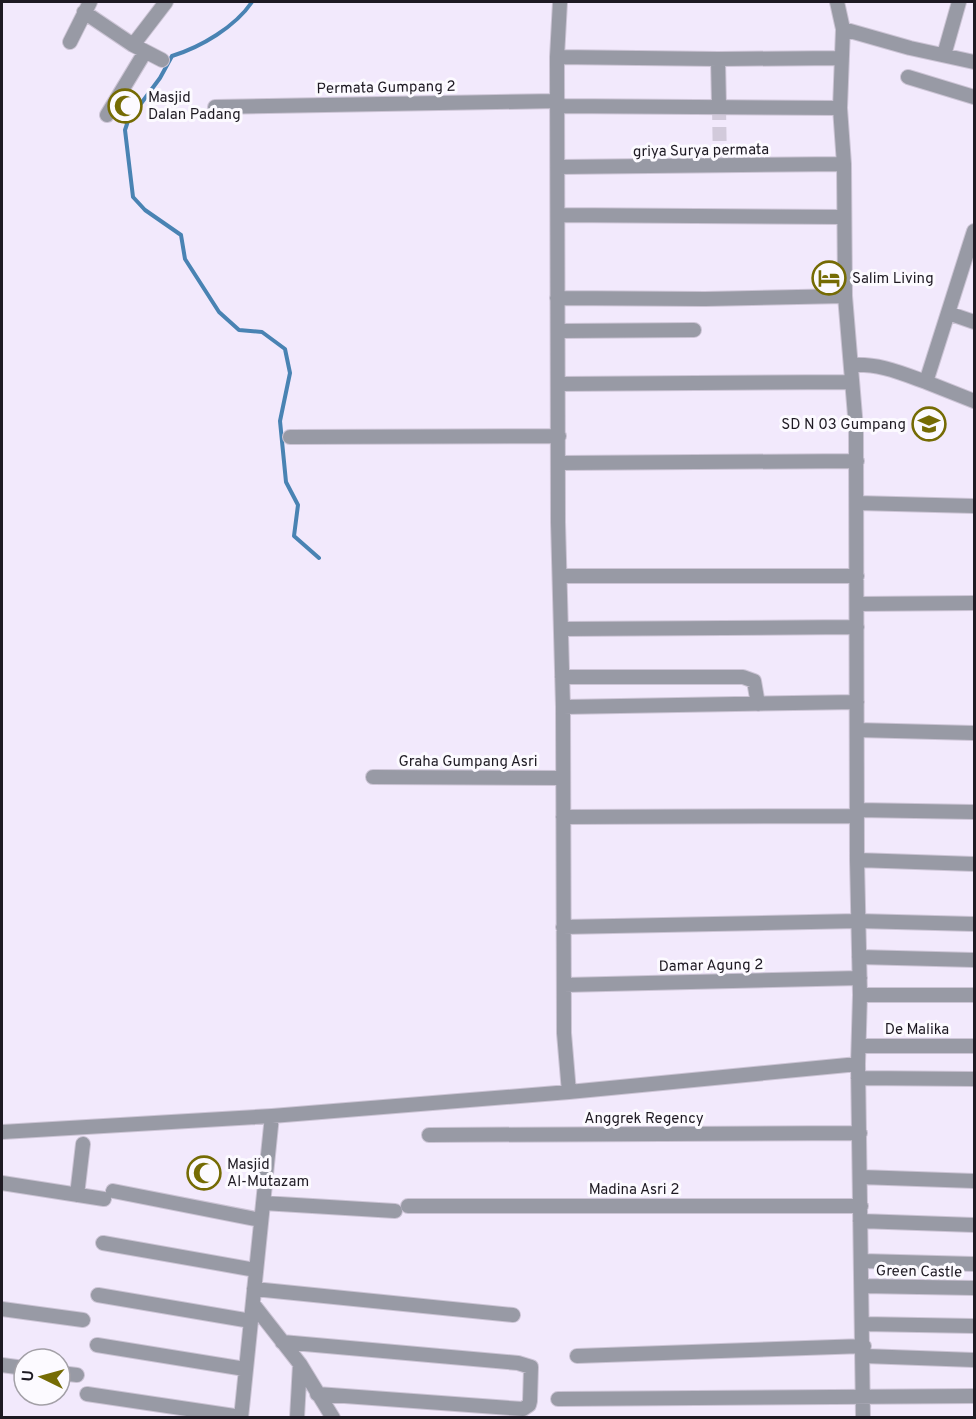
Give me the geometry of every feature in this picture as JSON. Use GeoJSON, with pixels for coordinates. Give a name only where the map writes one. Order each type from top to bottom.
{"type":"FeatureCollection","features":[{"type":"Feature","properties":{"kind":"street"},"geometry":{"type":"LineString","coordinates":[[107,115],[139,49],[166,2]]}},
{"type":"Feature","properties":{"kind":"street"},"geometry":{"type":"LineString","coordinates":[[560,2],[557,57],[558,522],[562,629],[564,1033],[569,1092]]}},
{"type":"Feature","properties":{"kind":"street"},"geometry":{"type":"LineString","coordinates":[[837,2],[843,29],[840,58],[840,108],[845,296],[857,461],[857,860],[860,978],[858,1071],[864,1351],[863,1418]]}},
{"type":"Feature","properties":{"kind":"street"},"geometry":{"type":"LineString","coordinates":[[944,55],[959,2]]}},
{"type":"Feature","properties":{"kind":"street"},"geometry":{"type":"LineString","coordinates":[[70,42],[87,7],[139,49],[162,60]]}},
{"type":"Feature","properties":{"kind":"street"},"geometry":{"type":"LineString","coordinates":[[843,29],[910,48],[975,62]]}},
{"type":"Feature","properties":{"kind":"street"},"geometry":{"type":"LineString","coordinates":[[557,57],[840,58]]}},
{"type":"Feature","properties":{"kind":"street"},"geometry":{"type":"LineString","coordinates":[[717,59],[719,106]]}},
{"type":"Feature","properties":{"kind":"street"},"geometry":{"type":"LineString","coordinates":[[908,78],[975,97]]}},
{"type":"Feature","properties":{"kind":"street","name":"Permata Gumpang 2"},"geometry":{"type":"LineString","coordinates":[[215,107],[558,104],[840,108]]}},
{"type":"Feature","properties":{"kind":"street","name":"griya Surya permata"},"geometry":{"type":"LineString","coordinates":[[558,167],[843,164]]}},
{"type":"Feature","properties":{"kind":"street"},"geometry":{"type":"LineString","coordinates":[[558,215],[843,217]]}},
{"type":"Feature","properties":{"kind":"street"},"geometry":{"type":"LineString","coordinates":[[926,382],[975,231]]}},
{"type":"Feature","properties":{"kind":"street"},"geometry":{"type":"LineString","coordinates":[[557,298],[705,299],[845,296]]}},
{"type":"Feature","properties":{"kind":"street"},"geometry":{"type":"LineString","coordinates":[[948,313],[975,322]]}},
{"type":"Feature","properties":{"kind":"street"},"geometry":{"type":"LineString","coordinates":[[558,331],[694,330]]}},
{"type":"Feature","properties":{"kind":"street"},"geometry":{"type":"LineString","coordinates":[[851,365],[875,366],[975,401]]}},
{"type":"Feature","properties":{"kind":"street"},"geometry":{"type":"LineString","coordinates":[[558,384],[852,382]]}},
{"type":"Feature","properties":{"kind":"street"},"geometry":{"type":"LineString","coordinates":[[290,437],[559,436]]}},
{"type":"Feature","properties":{"kind":"street"},"geometry":{"type":"LineString","coordinates":[[559,463],[857,461]]}},
{"type":"Feature","properties":{"kind":"street"},"geometry":{"type":"LineString","coordinates":[[857,503],[975,506]]}},
{"type":"Feature","properties":{"kind":"street"},"geometry":{"type":"LineString","coordinates":[[561,576],[857,576]]}},
{"type":"Feature","properties":{"kind":"street"},"geometry":{"type":"LineString","coordinates":[[857,604],[975,603]]}},
{"type":"Feature","properties":{"kind":"street"},"geometry":{"type":"LineString","coordinates":[[562,629],[857,627]]}},
{"type":"Feature","properties":{"kind":"street"},"geometry":{"type":"LineString","coordinates":[[562,676],[743,677],[754,681],[758,704]]}},
{"type":"Feature","properties":{"kind":"street"},"geometry":{"type":"LineString","coordinates":[[562,707],[857,702]]}},
{"type":"Feature","properties":{"kind":"street"},"geometry":{"type":"LineString","coordinates":[[857,730],[975,733]]}},
{"type":"Feature","properties":{"kind":"street","name":"Graha Gumpang Asri"},"geometry":{"type":"LineString","coordinates":[[373,777],[563,778]]}},
{"type":"Feature","properties":{"kind":"street"},"geometry":{"type":"LineString","coordinates":[[563,817],[975,812]]}},
{"type":"Feature","properties":{"kind":"street"},"geometry":{"type":"LineString","coordinates":[[857,860],[975,864]]}},
{"type":"Feature","properties":{"kind":"street"},"geometry":{"type":"LineString","coordinates":[[563,927],[858,921],[975,924]]}},
{"type":"Feature","properties":{"kind":"street"},"geometry":{"type":"LineString","coordinates":[[859,957],[975,960]]}},
{"type":"Feature","properties":{"kind":"street","name":"Damar Agung 2"},"geometry":{"type":"LineString","coordinates":[[564,985],[860,978]]}},
{"type":"Feature","properties":{"kind":"street"},"geometry":{"type":"LineString","coordinates":[[860,995],[975,995]]}},
{"type":"Feature","properties":{"kind":"street","name":"De Malika"},"geometry":{"type":"LineString","coordinates":[[859,1046],[975,1046]]}},
{"type":"Feature","properties":{"kind":"street"},"geometry":{"type":"LineString","coordinates":[[2,1132],[272,1116],[858,1071],[975,1079]]}},
{"type":"Feature","properties":{"kind":"street"},"geometry":{"type":"LineString","coordinates":[[87,1394],[241,1417],[272,1116]]}},
{"type":"Feature","properties":{"kind":"street","name":"Anggrek Regency"},"geometry":{"type":"LineString","coordinates":[[429,1135],[860,1133]]}},
{"type":"Feature","properties":{"kind":"street"},"geometry":{"type":"LineString","coordinates":[[77,1195],[83,1144]]}},
{"type":"Feature","properties":{"kind":"street"},"geometry":{"type":"LineString","coordinates":[[860,1177],[975,1181]]}},
{"type":"Feature","properties":{"kind":"street"},"geometry":{"type":"LineString","coordinates":[[2,1183],[77,1195],[108,1195],[261,1220]]}},
{"type":"Feature","properties":{"kind":"street"},"geometry":{"type":"LineString","coordinates":[[263,1203],[395,1211]]}},
{"type":"Feature","properties":{"kind":"street","name":"Madina Asri 2"},"geometry":{"type":"LineString","coordinates":[[408,1206],[861,1206]]}},
{"type":"Feature","properties":{"kind":"street"},"geometry":{"type":"LineString","coordinates":[[860,1221],[975,1224]]}},
{"type":"Feature","properties":{"kind":"street"},"geometry":{"type":"LineString","coordinates":[[103,1244],[256,1270]]}},
{"type":"Feature","properties":{"kind":"street"},"geometry":{"type":"LineString","coordinates":[[862,1261],[975,1264]]}},
{"type":"Feature","properties":{"kind":"street","name":"Green Castle"},"geometry":{"type":"LineString","coordinates":[[863,1286],[975,1288]]}},
{"type":"Feature","properties":{"kind":"street"},"geometry":{"type":"LineString","coordinates":[[254,1289],[513,1315]]}},
{"type":"Feature","properties":{"kind":"street"},"geometry":{"type":"LineString","coordinates":[[98,1295],[251,1321]]}},
{"type":"Feature","properties":{"kind":"street"},"geometry":{"type":"LineString","coordinates":[[253,1304],[300,1364],[333,1418]]}},
{"type":"Feature","properties":{"kind":"street"},"geometry":{"type":"LineString","coordinates":[[2,1309],[83,1320]]}},
{"type":"Feature","properties":{"kind":"street"},"geometry":{"type":"LineString","coordinates":[[863,1324],[975,1326]]}},
{"type":"Feature","properties":{"kind":"street"},"geometry":{"type":"LineString","coordinates":[[282,1342],[518,1363],[531,1367],[530,1401],[529,1406],[523,1409],[317,1394]]}},
{"type":"Feature","properties":{"kind":"street"},"geometry":{"type":"LineString","coordinates":[[97,1345],[245,1369]]}},
{"type":"Feature","properties":{"kind":"street"},"geometry":{"type":"LineString","coordinates":[[577,1356],[864,1351],[975,1360]]}},
{"type":"Feature","properties":{"kind":"street"},"geometry":{"type":"LineString","coordinates":[[297,1418],[300,1364]]}},
{"type":"Feature","properties":{"kind":"street"},"geometry":{"type":"LineString","coordinates":[[72,1374],[77,1375]]}},
{"type":"Feature","properties":{"kind":"street"},"geometry":{"type":"LineString","coordinates":[[558,1399],[975,1396]]}},
{"type":"Feature","properties":{"kind":"waterway"},"geometry":{"type":"LineString","coordinates":[[252,2],[227,28],[194,47],[172,56],[160,78],[128,121],[125,130],[133,197],[145,210],[181,235],[185,259],[219,312],[239,330],[262,332],[285,349],[290,373],[280,421],[286,482],[298,505],[294,536],[319,558]]}},
{"type":"Feature","properties":{"kind":"tunnel"},"geometry":{"type":"LineString","coordinates":[[719,106],[720,166]]}},
{"type":"Feature","properties":{"kind":"place","name":"Masjid Dalan Padang"},"geometry":{"type":"Point","coordinates":[125,106]}},
{"type":"Feature","properties":{"kind":"place","name":"Salim Living"},"geometry":{"type":"Point","coordinates":[829,278]}},
{"type":"Feature","properties":{"kind":"place","name":"SD N 03 Gumpang"},"geometry":{"type":"Point","coordinates":[929,424]}},
{"type":"Feature","properties":{"kind":"place","name":"Masjid Al-Mutazam"},"geometry":{"type":"Point","coordinates":[204,1173]}}]}
